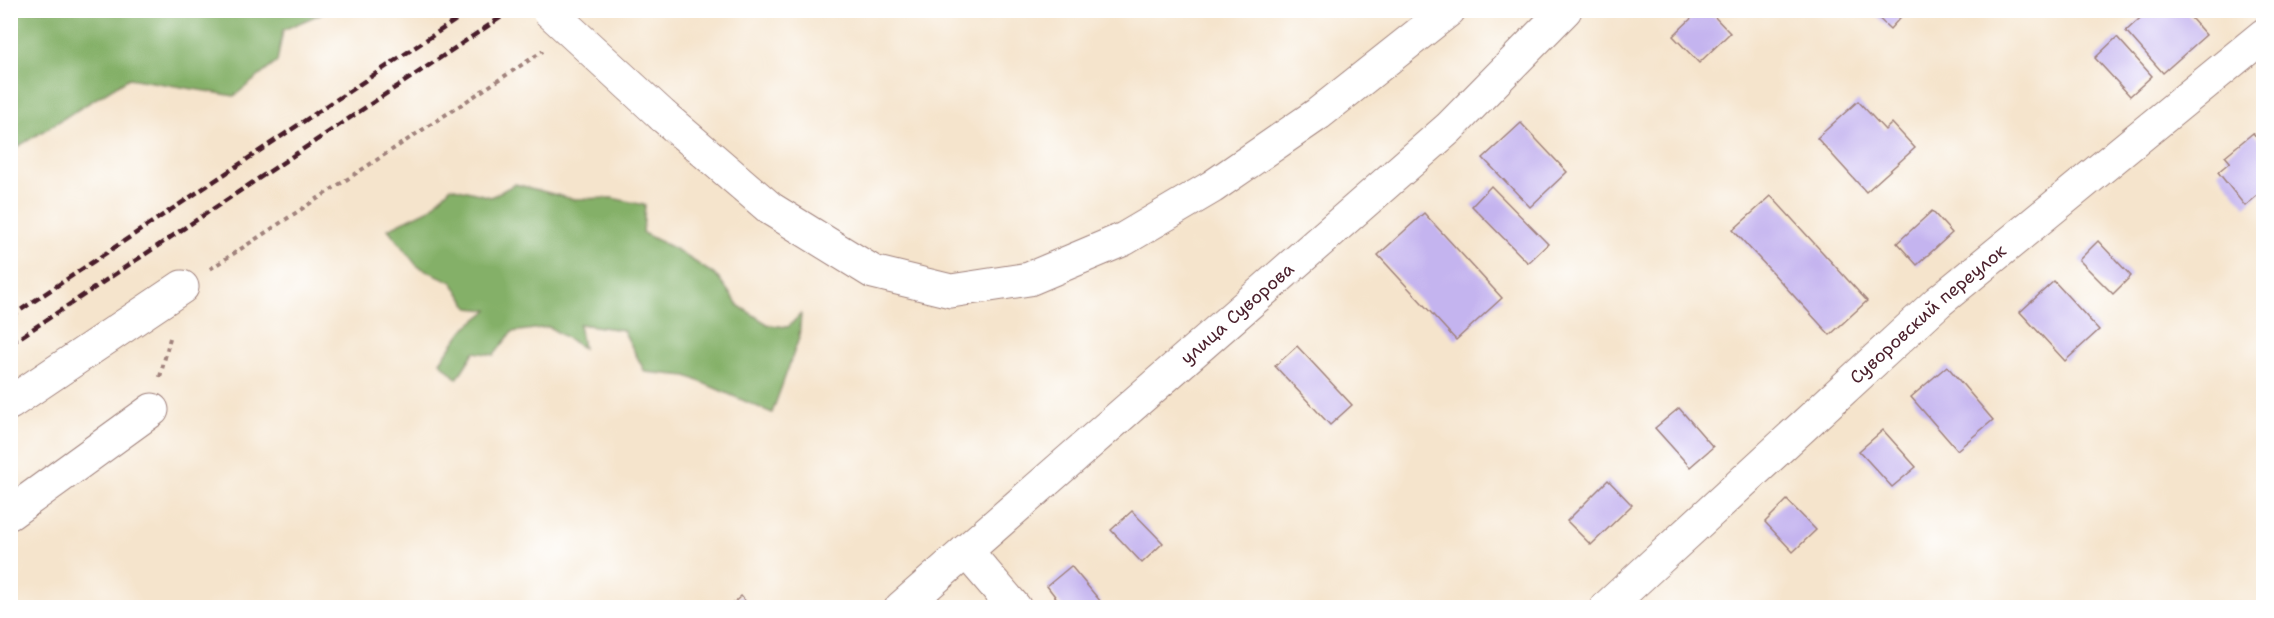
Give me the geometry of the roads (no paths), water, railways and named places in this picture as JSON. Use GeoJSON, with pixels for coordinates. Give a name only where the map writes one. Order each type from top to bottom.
{"type":"FeatureCollection","features":[{"type":"Feature","properties":{"kind":"street"},"geometry":{"type":"LineString","coordinates":[[548,10],[663,116],[771,209],[873,272],[951,291],[1029,279],[1124,239],[1212,187],[1318,114],[1449,10]]}},
{"type":"Feature","properties":{"kind":"street","name":"улица Суворова"},"geometry":{"type":"LineString","coordinates":[[901,608],[1449,128],[1565,10]]}},
{"type":"Feature","properties":{"kind":"street","name":"Суворовский переулок"},"geometry":{"type":"LineString","coordinates":[[1606,608],[1938,302],[2264,35]]}},
{"type":"Feature","properties":{"kind":"street"},"geometry":{"type":"LineString","coordinates":[[10,403],[182,287]]}},
{"type":"Feature","properties":{"kind":"street"},"geometry":{"type":"LineString","coordinates":[[10,513],[152,410]]}},
{"type":"Feature","properties":{"kind":"street"},"geometry":{"type":"LineString","coordinates":[[966,551],[1015,608]]}},
{"type":"Feature","properties":{"kind":"railway"},"geometry":{"type":"LineString","coordinates":[[10,317],[471,10]]}},
{"type":"Feature","properties":{"kind":"railway"},"geometry":{"type":"LineString","coordinates":[[10,344],[512,10]]}}]}
